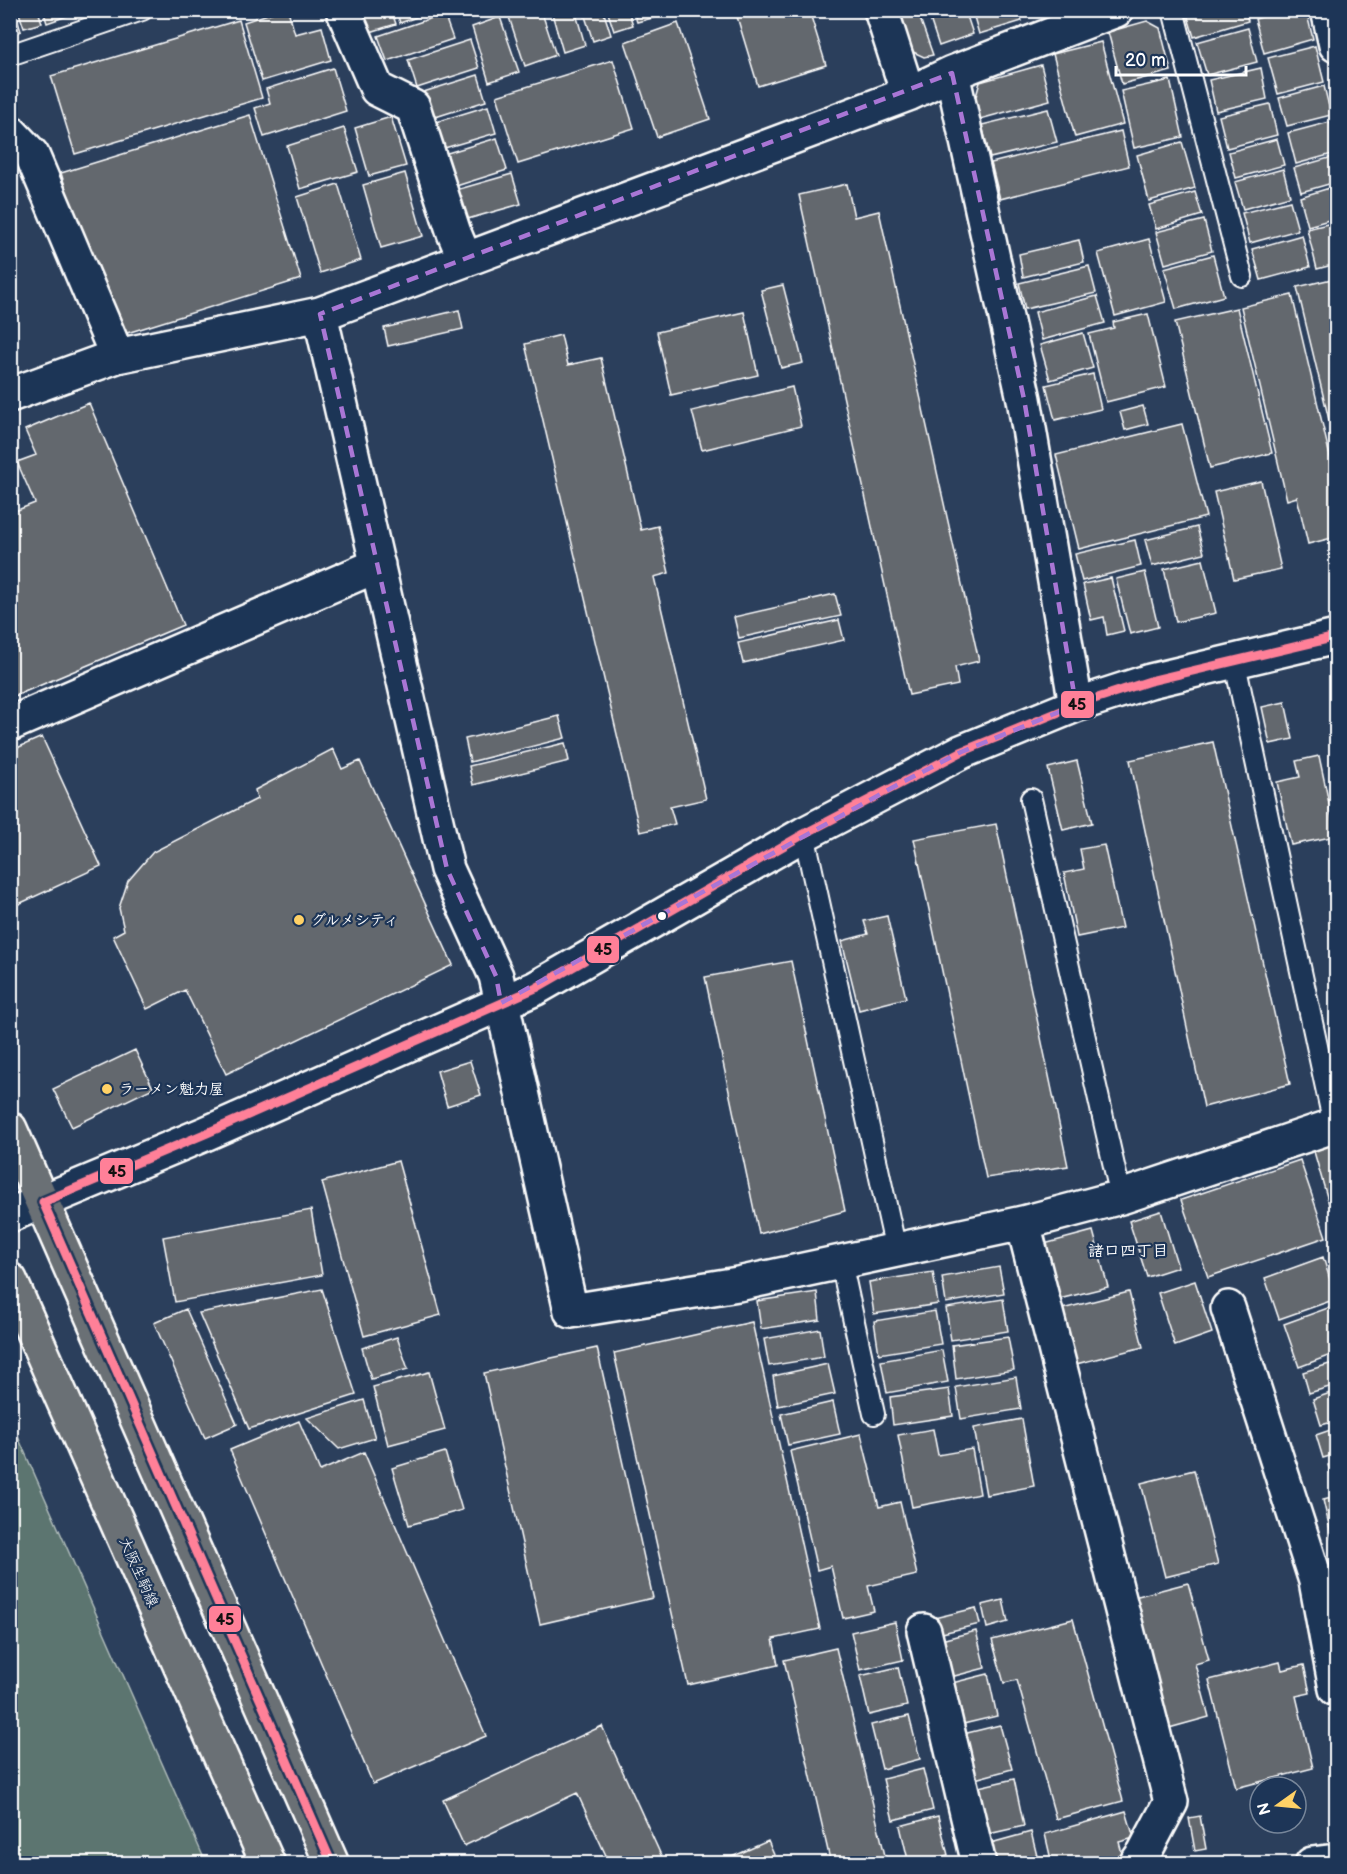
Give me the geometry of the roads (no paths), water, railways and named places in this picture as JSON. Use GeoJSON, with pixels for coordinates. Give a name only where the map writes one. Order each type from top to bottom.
{"type":"FeatureCollection","features":[{"type":"Feature","properties":{"kind":"main road"},"geometry":{"type":"LineString","coordinates":[[10,1129],[332,1863]]}},
{"type":"Feature","properties":{"kind":"main road","name":"大阪生駒線"},"geometry":{"type":"LineString","coordinates":[[10,1280],[268,1863]]}},
{"type":"Feature","properties":{"kind":"street"},"geometry":{"type":"LineString","coordinates":[[343,10],[377,89],[412,107],[454,233],[465,259]]}},
{"type":"Feature","properties":{"kind":"street"},"geometry":{"type":"LineString","coordinates":[[881,10],[908,94]]}},
{"type":"Feature","properties":{"kind":"street"},"geometry":{"type":"LineString","coordinates":[[10,395],[117,356],[320,314],[908,94],[952,73],[1116,10]]}},
{"type":"Feature","properties":{"kind":"street"},"geometry":{"type":"LineString","coordinates":[[1328,10],[1336,45]]}},
{"type":"Feature","properties":{"kind":"street"},"geometry":{"type":"LineString","coordinates":[[952,73],[1024,399],[1076,705]]}},
{"type":"Feature","properties":{"kind":"street"},"geometry":{"type":"LineString","coordinates":[[10,132],[32,155],[117,356]]}},
{"type":"Feature","properties":{"kind":"street"},"geometry":{"type":"LineString","coordinates":[[320,314],[447,869],[496,976],[571,1311],[738,1284],[1023,1223],[1121,1197],[1335,1125]]}},
{"type":"Feature","properties":{"kind":"street"},"geometry":{"type":"LineString","coordinates":[[10,724],[378,565]]}},
{"type":"Feature","properties":{"kind":"street"},"geometry":{"type":"LineString","coordinates":[[10,1215],[207,1133],[536,988],[804,834],[961,752],[1076,705],[1150,681],[1234,659],[1336,637]]}},
{"type":"Feature","properties":{"kind":"street"},"geometry":{"type":"LineString","coordinates":[[1023,1223],[1171,1802],[1144,1853],[1136,1863]]}},
{"type":"Feature","properties":{"kind":"street"},"geometry":{"type":"LineString","coordinates":[[1228,1308],[1326,1579],[1336,1689]]}},
{"type":"Feature","properties":{"kind":"street"},"geometry":{"type":"LineString","coordinates":[[924,1631],[979,1863]]}},
{"type":"Feature","properties":{"kind":"street"},"geometry":{"type":"LineString","coordinates":[[1312,1863],[1336,1861]]}},
{"type":"Feature","properties":{"kind":"lane"},"geometry":{"type":"LineString","coordinates":[[10,55],[142,10]]}},
{"type":"Feature","properties":{"kind":"lane"},"geometry":{"type":"LineString","coordinates":[[1173,10],[1242,276]]}},
{"type":"Feature","properties":{"kind":"lane"},"geometry":{"type":"LineString","coordinates":[[1234,659],[1335,1125]]}},
{"type":"Feature","properties":{"kind":"lane"},"geometry":{"type":"LineString","coordinates":[[1031,799],[1121,1197]]}},
{"type":"Feature","properties":{"kind":"lane"},"geometry":{"type":"LineString","coordinates":[[804,834],[896,1250]]}},
{"type":"Feature","properties":{"kind":"lane"},"geometry":{"type":"LineString","coordinates":[[841,1262],[874,1414]]}},
{"type":"Feature","properties":{"kind":"place","name":"グルメシティ"},"geometry":{"type":"Point","coordinates":[299,920]}},
{"type":"Feature","properties":{"kind":"place","name":"ラーメン魁力屋"},"geometry":{"type":"Point","coordinates":[107,1089]}},
{"type":"Feature","properties":{"kind":"district","name":"諸口四丁目"},"geometry":{"type":"Point","coordinates":[1128,1250]}}]}
